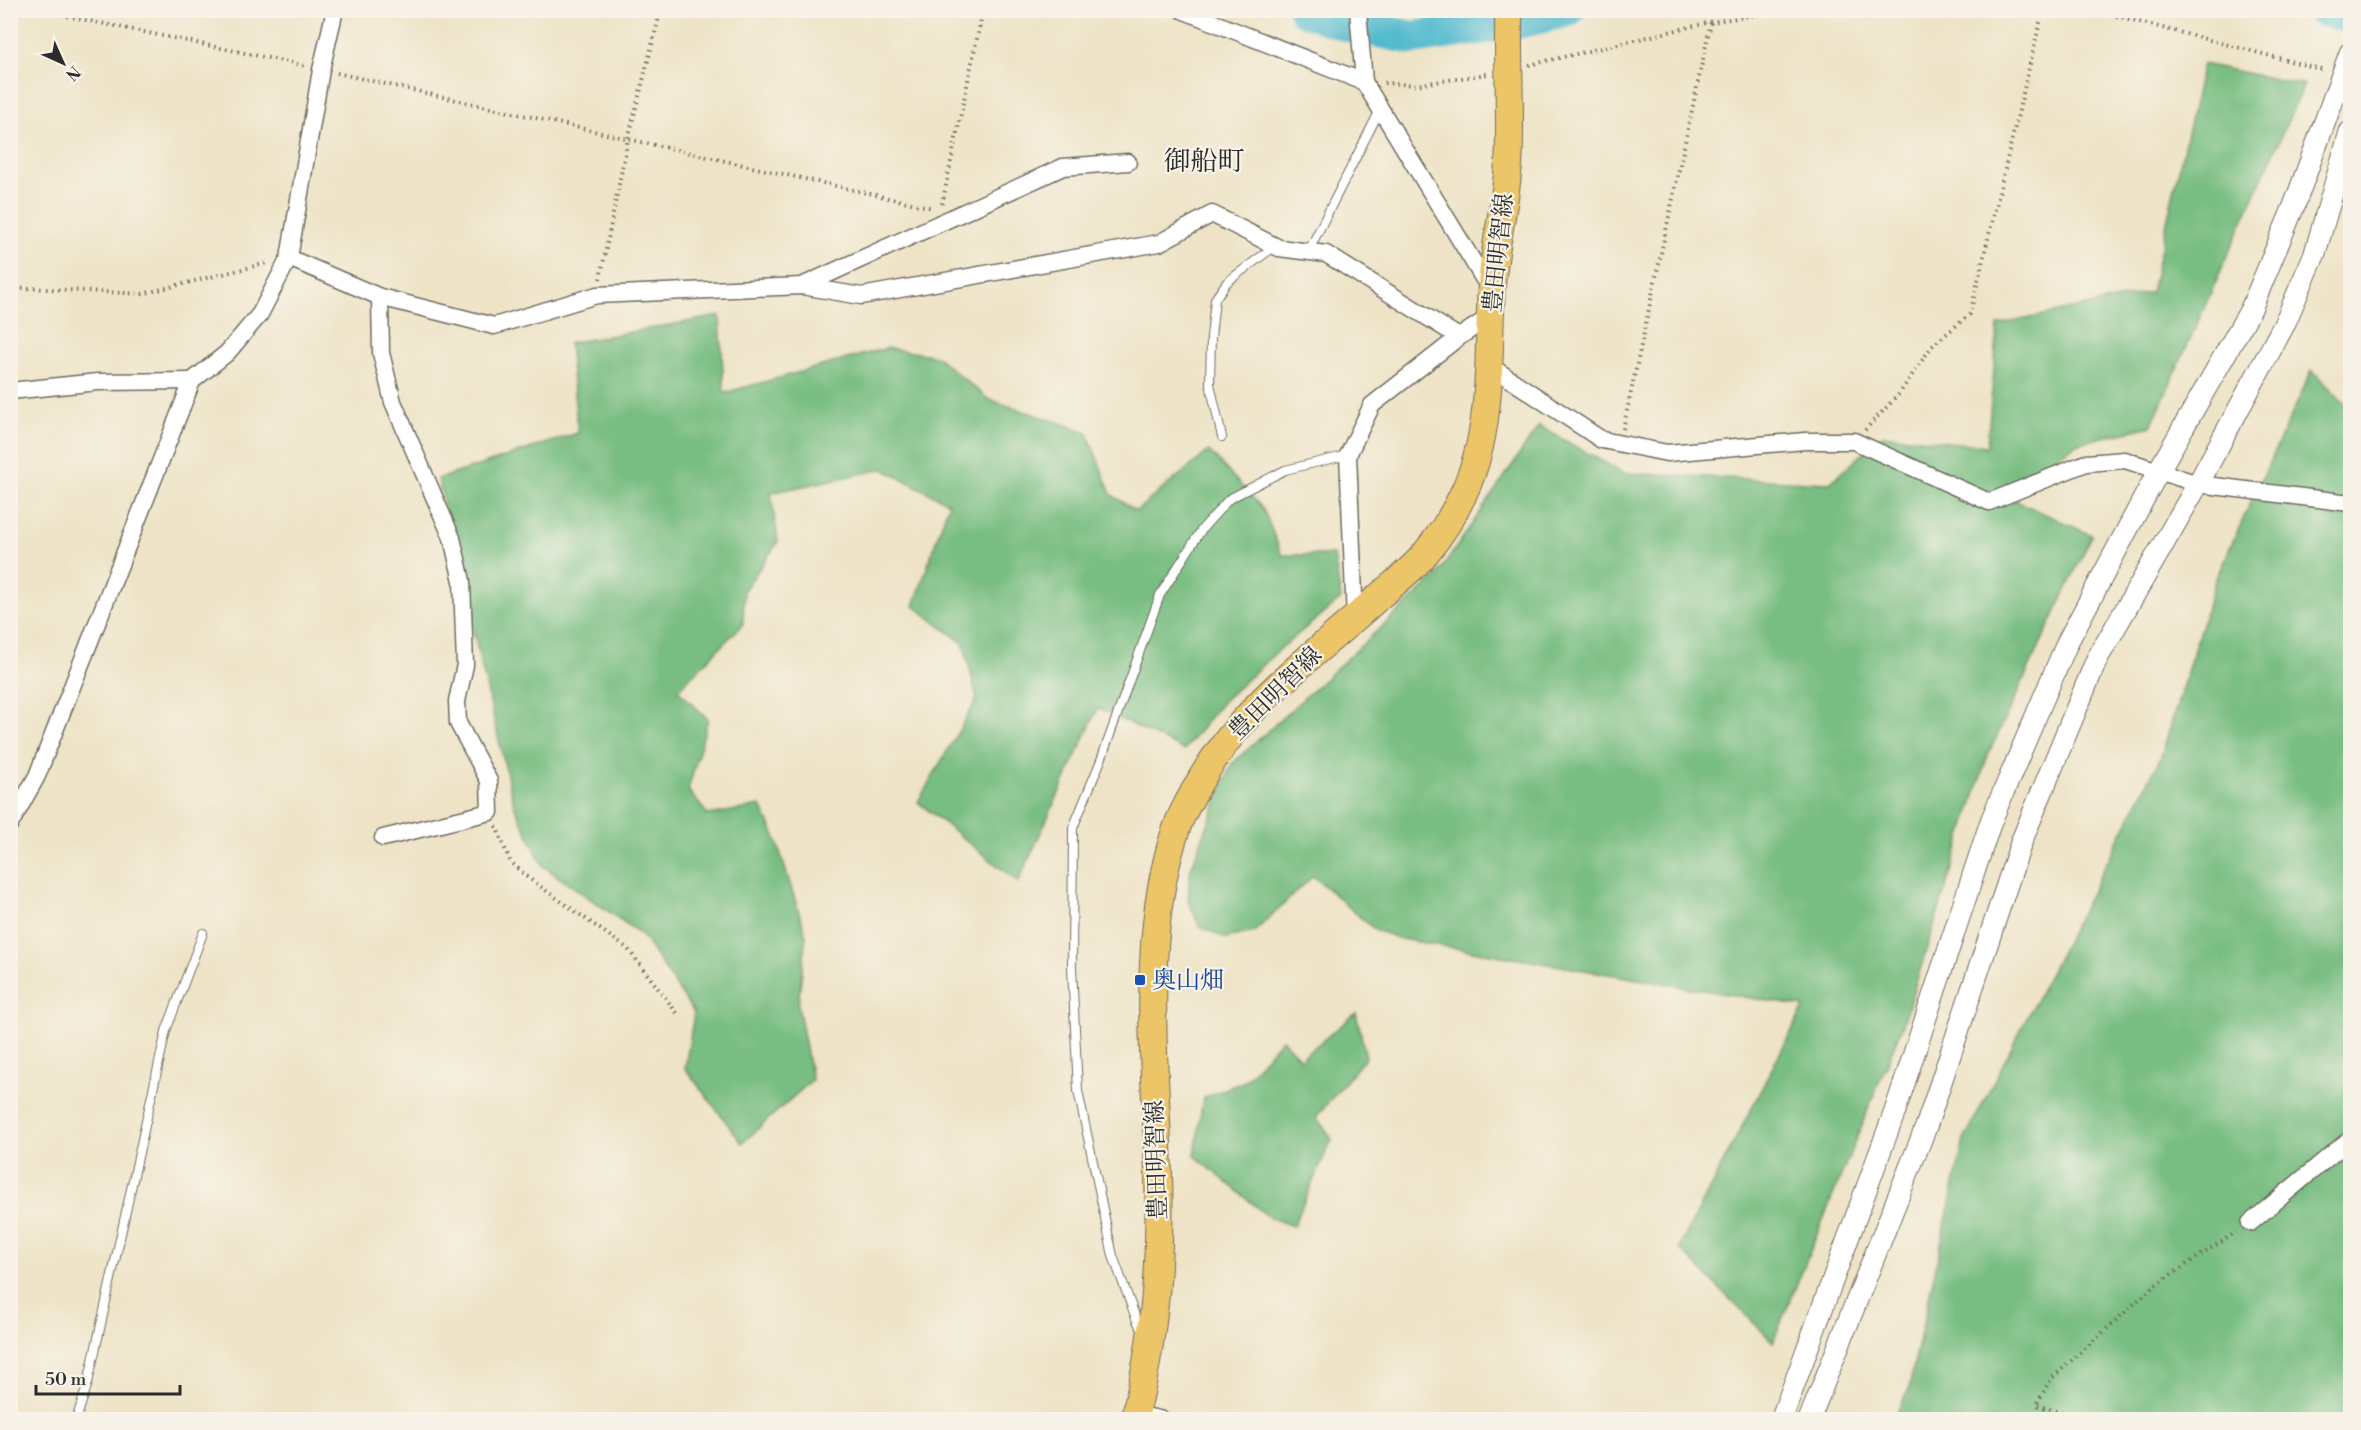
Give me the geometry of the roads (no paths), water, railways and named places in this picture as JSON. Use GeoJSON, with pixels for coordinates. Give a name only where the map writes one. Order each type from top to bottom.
{"type":"FeatureCollection","features":[{"type":"Feature","properties":{"kind":"main road","name":"豊田明智線"},"geometry":{"type":"LineString","coordinates":[[1136,1418],[1151,1344],[1159,1215],[1154,1093],[1154,969],[1160,891],[1178,822],[1210,762],[1243,720],[1290,672],[1422,558],[1454,515],[1467,489],[1485,423],[1490,366],[1491,303],[1509,159],[1509,10]]}},
{"type":"Feature","properties":{"kind":"street"},"geometry":{"type":"LineString","coordinates":[[10,824],[37,776],[192,381],[227,353],[260,314],[290,258],[321,70],[335,10]]}},
{"type":"Feature","properties":{"kind":"street"},"geometry":{"type":"LineString","coordinates":[[1182,10],[1364,82]]}},
{"type":"Feature","properties":{"kind":"street"},"geometry":{"type":"LineString","coordinates":[[1355,618],[1348,455],[1372,405],[1459,337],[1491,303],[1364,82],[1358,10]]}},
{"type":"Feature","properties":{"kind":"street"},"geometry":{"type":"LineString","coordinates":[[1781,1419],[1894,1114],[1991,821],[2068,641],[2159,470],[2251,309],[2294,206],[2350,53]]}},
{"type":"Feature","properties":{"kind":"street"},"geometry":{"type":"LineString","coordinates":[[1809,1419],[1926,1127],[2022,840],[2070,723],[2097,659],[2198,484],[2293,305],[2315,253],[2350,132]]}},
{"type":"Feature","properties":{"kind":"street"},"geometry":{"type":"LineString","coordinates":[[802,286],[1063,167],[1128,162]]}},
{"type":"Feature","properties":{"kind":"street"},"geometry":{"type":"LineString","coordinates":[[290,258],[380,297],[494,326],[597,295],[802,286],[861,296],[1159,243],[1212,214],[1275,246],[1326,254],[1459,337]]}},
{"type":"Feature","properties":{"kind":"street"},"geometry":{"type":"LineString","coordinates":[[380,297],[381,352],[393,402],[452,538],[462,581],[465,665],[457,701],[458,723],[489,781],[490,812],[384,838]]}},
{"type":"Feature","properties":{"kind":"street"},"geometry":{"type":"LineString","coordinates":[[1490,366],[1602,440],[1667,453],[1805,441],[1854,441],[1989,502],[2086,463],[2125,460],[2198,484],[2350,503]]}},
{"type":"Feature","properties":{"kind":"street"},"geometry":{"type":"LineString","coordinates":[[10,391],[98,382],[192,381]]}},
{"type":"Feature","properties":{"kind":"street"},"geometry":{"type":"LineString","coordinates":[[2250,1223],[2350,1139]]}},
{"type":"Feature","properties":{"kind":"street"},"geometry":{"type":"LineString","coordinates":[[1136,1418],[1163,1419]]}},
{"type":"Feature","properties":{"kind":"lane"},"geometry":{"type":"LineString","coordinates":[[1308,252],[1380,109]]}},
{"type":"Feature","properties":{"kind":"lane"},"geometry":{"type":"LineString","coordinates":[[1222,437],[1210,384],[1215,299],[1227,282],[1275,246]]}},
{"type":"Feature","properties":{"kind":"lane"},"geometry":{"type":"LineString","coordinates":[[1151,1344],[1137,1321],[1113,1256],[1078,1091],[1072,967],[1073,828],[1101,760],[1160,595],[1202,529],[1229,499],[1285,470],[1348,455]]}},
{"type":"Feature","properties":{"kind":"lane"},"geometry":{"type":"LineString","coordinates":[[76,1419],[88,1383],[166,1031],[203,933]]}},
{"type":"Feature","properties":{"kind":"waterway"},"geometry":{"type":"LineString","coordinates":[[1305,10],[1345,24],[1413,38],[1518,22],[1568,10]]}},
{"type":"Feature","properties":{"kind":"waterway"},"geometry":{"type":"LineString","coordinates":[[2324,10],[2350,17]]}},
{"type":"Feature","properties":{"kind":"place","name":"奥山畑"},"geometry":{"type":"Point","coordinates":[1140,980]}},
{"type":"Feature","properties":{"kind":"district","name":"御船町"},"geometry":{"type":"Point","coordinates":[1204,161]}}]}
